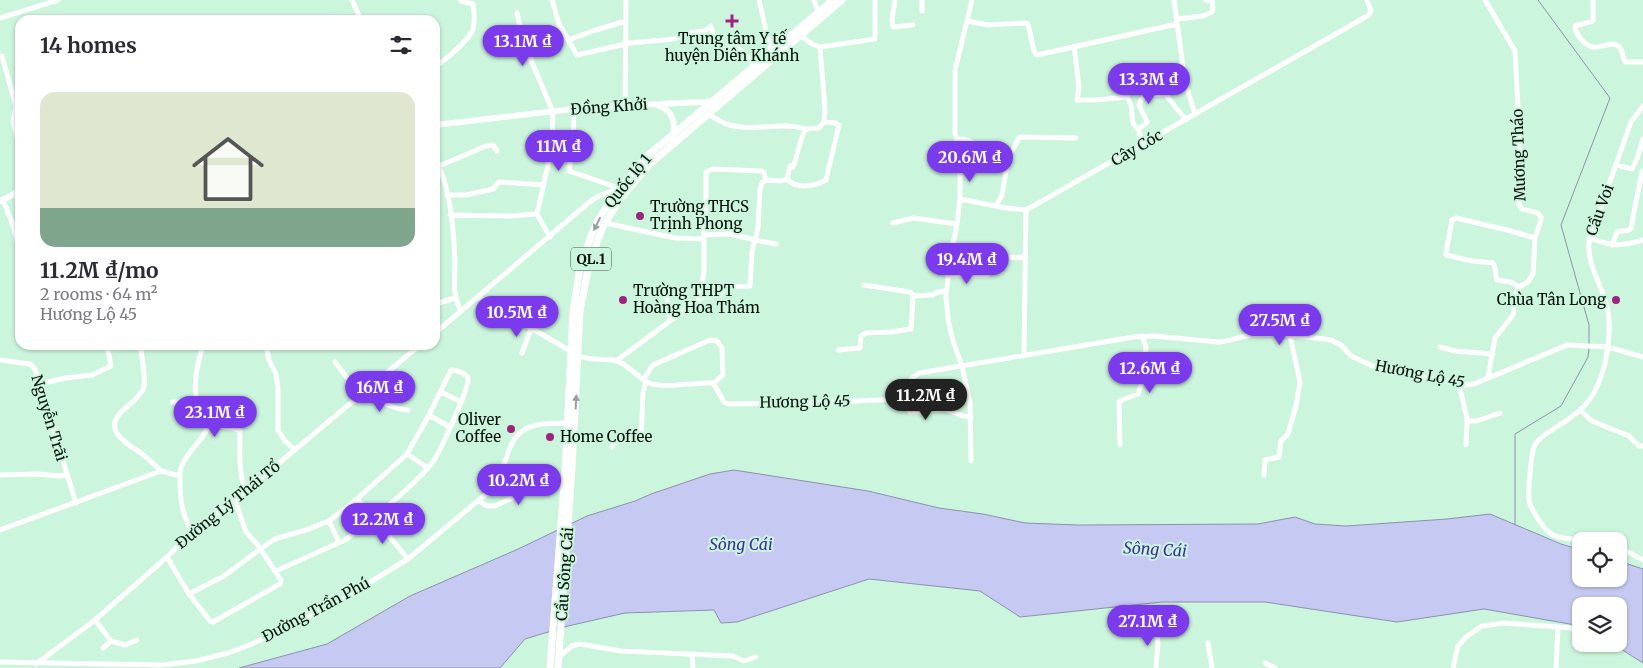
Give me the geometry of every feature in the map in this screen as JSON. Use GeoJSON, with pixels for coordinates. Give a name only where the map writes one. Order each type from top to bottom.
{"type":"FeatureCollection","features":[{"type":"Feature","properties":{"kind":"highway","name":"Quốc lộ 1"},"geometry":{"type":"LineString","coordinates":[[569,469],[568,423],[573,311],[580,268],[598,220],[619,188],[646,157],[833,0]]}},
{"type":"Feature","properties":{"kind":"highway","name":"Quốc lộ 1"},"geometry":{"type":"LineString","coordinates":[[569,469],[580,311],[592,254],[605,223],[630,186],[650,164],[842,0]]}},
{"type":"Feature","properties":{"kind":"highway","name":"Cầu Sông Cái"},"geometry":{"type":"LineString","coordinates":[[557,652],[569,469]]}},
{"type":"Feature","properties":{"kind":"highway","name":"QL.1"},"geometry":{"type":"LineString","coordinates":[[550,668],[557,652]]}},
{"type":"Feature","properties":{"kind":"highway","name":"QL.1"},"geometry":{"type":"LineString","coordinates":[[557,652],[558,668]]}},
{"type":"Feature","properties":{"kind":"main road","name":"Đồng Khởi"},"geometry":{"type":"LineString","coordinates":[[440,124],[574,109],[724,101]]}},
{"type":"Feature","properties":{"kind":"main road"},"geometry":{"type":"LineString","coordinates":[[653,104],[668,111],[674,122],[675,132],[672,145]]}},
{"type":"Feature","properties":{"kind":"main road"},"geometry":{"type":"LineString","coordinates":[[1,200],[15,193]]}},
{"type":"Feature","properties":{"kind":"street"},"geometry":{"type":"LineString","coordinates":[[0,18],[58,0]]}},
{"type":"Feature","properties":{"kind":"street"},"geometry":{"type":"LineString","coordinates":[[352,0],[360,15]]}},
{"type":"Feature","properties":{"kind":"street"},"geometry":{"type":"LineString","coordinates":[[552,0],[559,24],[577,56],[625,44],[674,39],[688,33],[704,31],[709,27],[718,48],[730,45],[738,47],[755,66]]}},
{"type":"Feature","properties":{"kind":"street"},"geometry":{"type":"LineString","coordinates":[[625,106],[626,0]]}},
{"type":"Feature","properties":{"kind":"street"},"geometry":{"type":"LineString","coordinates":[[759,0],[770,52]]}},
{"type":"Feature","properties":{"kind":"street"},"geometry":{"type":"LineString","coordinates":[[814,0],[818,12]]}},
{"type":"Feature","properties":{"kind":"street"},"geometry":{"type":"LineString","coordinates":[[801,36],[820,47],[876,39],[876,0]]}},
{"type":"Feature","properties":{"kind":"street"},"geometry":{"type":"LineString","coordinates":[[895,0],[893,27],[913,26]]}},
{"type":"Feature","properties":{"kind":"street"},"geometry":{"type":"LineString","coordinates":[[922,0],[922,11]]}},
{"type":"Feature","properties":{"kind":"street"},"geometry":{"type":"LineString","coordinates":[[971,461],[971,417],[962,366],[948,319],[946,290],[958,224],[960,199],[960,166],[957,160],[957,139],[955,134],[954,77],[972,0]]}},
{"type":"Feature","properties":{"kind":"street"},"geometry":{"type":"LineString","coordinates":[[1174,0],[1185,82],[1195,114]]}},
{"type":"Feature","properties":{"kind":"street"},"geometry":{"type":"LineString","coordinates":[[967,21],[988,25],[1028,24],[1034,51],[1037,55],[1203,16],[1212,12],[1214,8],[1212,2],[1206,0]]}},
{"type":"Feature","properties":{"kind":"street","name":"Cây Cóc"},"geometry":{"type":"LineString","coordinates":[[1026,210],[1369,15],[1371,11],[1368,0]]}},
{"type":"Feature","properties":{"kind":"street","name":"Mương Tháo"},"geometry":{"type":"LineString","coordinates":[[1485,0],[1515,51],[1520,166],[1519,203],[1522,209],[1536,212],[1540,215],[1541,220],[1535,238],[1532,276],[1526,284],[1519,287],[1514,316],[1495,338],[1488,377]]}},
{"type":"Feature","properties":{"kind":"street"},"geometry":{"type":"LineString","coordinates":[[1593,0],[1593,21],[1575,26],[1581,39],[1593,48],[1611,44],[1618,46],[1621,48],[1625,62],[1643,62]]}},
{"type":"Feature","properties":{"kind":"street"},"geometry":{"type":"LineString","coordinates":[[440,62],[461,44],[473,28],[473,4],[461,1]]}},
{"type":"Feature","properties":{"kind":"street"},"geometry":{"type":"LineString","coordinates":[[517,13],[531,60],[552,112],[552,147],[537,214],[550,237]]}},
{"type":"Feature","properties":{"kind":"street"},"geometry":{"type":"LineString","coordinates":[[568,40],[626,21]]}},
{"type":"Feature","properties":{"kind":"street"},"geometry":{"type":"LineString","coordinates":[[1074,46],[1079,87],[1077,100],[1128,98],[1131,105],[1133,123],[1138,129],[1142,145]]}},
{"type":"Feature","properties":{"kind":"street"},"geometry":{"type":"LineString","coordinates":[[708,114],[731,125],[748,127],[789,125],[806,130],[819,128],[824,122],[825,103],[820,47]]}},
{"type":"Feature","properties":{"kind":"street"},"geometry":{"type":"LineString","coordinates":[[2,56],[15,102]]}},
{"type":"Feature","properties":{"kind":"street"},"geometry":{"type":"LineString","coordinates":[[1138,129],[1147,124],[1139,105],[1143,97],[1149,94],[1168,96],[1186,120]]}},
{"type":"Feature","properties":{"kind":"street","name":"Cầu Voi"},"geometry":{"type":"LineString","coordinates":[[1608,347],[1608,308],[1589,256],[1589,238],[1631,122],[1643,106]]}},
{"type":"Feature","properties":{"kind":"street"},"geometry":{"type":"LineString","coordinates":[[574,109],[573,146],[569,171],[619,188]]}},
{"type":"Feature","properties":{"kind":"street"},"geometry":{"type":"LineString","coordinates":[[15,111],[13,121],[15,129]]}},
{"type":"Feature","properties":{"kind":"street"},"geometry":{"type":"LineString","coordinates":[[787,179],[794,184],[810,186],[826,180],[839,125],[824,122]]}},
{"type":"Feature","properties":{"kind":"street"},"geometry":{"type":"LineString","coordinates":[[787,179],[790,166],[793,167],[806,130]]}},
{"type":"Feature","properties":{"kind":"street"},"geometry":{"type":"LineString","coordinates":[[957,139],[969,142],[984,153],[1006,156],[1011,153],[1020,138],[1076,138]]}},
{"type":"Feature","properties":{"kind":"street"},"geometry":{"type":"LineString","coordinates":[[1632,169],[1637,160],[1643,139]]}},
{"type":"Feature","properties":{"kind":"street"},"geometry":{"type":"LineString","coordinates":[[440,166],[486,146],[493,145],[497,151]]}},
{"type":"Feature","properties":{"kind":"street"},"geometry":{"type":"LineString","coordinates":[[1612,245],[1617,232],[1630,230],[1631,228],[1642,171],[1616,165]]}},
{"type":"Feature","properties":{"kind":"street"},"geometry":{"type":"LineString","coordinates":[[996,206],[1000,200],[1007,166]]}},
{"type":"Feature","properties":{"kind":"street"},"geometry":{"type":"LineString","coordinates":[[616,361],[685,308],[696,303],[701,297],[704,270],[705,176],[707,171],[713,169],[734,169],[762,171],[766,180]]}},
{"type":"Feature","properties":{"kind":"street"},"geometry":{"type":"LineString","coordinates":[[440,170],[447,194],[450,215],[455,261],[455,298],[461,311]]}},
{"type":"Feature","properties":{"kind":"street"},"geometry":{"type":"LineString","coordinates":[[701,297],[720,295],[725,287],[750,286],[752,251],[758,228],[762,183],[766,180],[783,181],[787,179]]}},
{"type":"Feature","properties":{"kind":"street"},"geometry":{"type":"LineString","coordinates":[[447,194],[466,195],[492,190],[499,182],[544,185]]}},
{"type":"Feature","properties":{"kind":"street"},"geometry":{"type":"LineString","coordinates":[[440,329],[595,198],[619,188]]}},
{"type":"Feature","properties":{"kind":"street"},"geometry":{"type":"LineString","coordinates":[[960,199],[1026,210],[1024,356]]}},
{"type":"Feature","properties":{"kind":"street"},"geometry":{"type":"LineString","coordinates":[[1,200],[12,222],[15,234]]}},
{"type":"Feature","properties":{"kind":"street"},"geometry":{"type":"LineString","coordinates":[[450,215],[510,216],[537,214]]}},
{"type":"Feature","properties":{"kind":"street"},"geometry":{"type":"LineString","coordinates":[[893,223],[915,218],[958,224]]}},
{"type":"Feature","properties":{"kind":"street"},"geometry":{"type":"LineString","coordinates":[[1519,287],[1511,282],[1497,280],[1493,263],[1472,261],[1446,255],[1452,220],[1456,218],[1535,238]]}},
{"type":"Feature","properties":{"kind":"street"},"geometry":{"type":"LineString","coordinates":[[605,223],[675,238],[730,234],[776,244]]}},
{"type":"Feature","properties":{"kind":"street"},"geometry":{"type":"LineString","coordinates":[[1589,238],[1612,245],[1643,240]]}},
{"type":"Feature","properties":{"kind":"street"},"geometry":{"type":"LineString","coordinates":[[993,258],[1026,257]]}},
{"type":"Feature","properties":{"kind":"street"},"geometry":{"type":"LineString","coordinates":[[948,275],[987,275]]}},
{"type":"Feature","properties":{"kind":"street"},"geometry":{"type":"LineString","coordinates":[[864,285],[910,292],[915,296],[932,295],[946,290]]}},
{"type":"Feature","properties":{"kind":"street"},"geometry":{"type":"LineString","coordinates":[[666,290],[670,320]]}},
{"type":"Feature","properties":{"kind":"street"},"geometry":{"type":"LineString","coordinates":[[478,296],[578,356],[622,363],[645,380],[652,384],[714,384],[723,375],[722,348],[717,341],[710,340],[653,365],[645,380],[641,439],[625,441],[618,439],[615,440],[612,447]]}},
{"type":"Feature","properties":{"kind":"street"},"geometry":{"type":"LineString","coordinates":[[838,350],[860,348],[861,336],[866,332],[890,332],[911,329],[913,299],[915,296]]}},
{"type":"Feature","properties":{"kind":"street"},"geometry":{"type":"LineString","coordinates":[[440,302],[455,298]]}},
{"type":"Feature","properties":{"kind":"street"},"geometry":{"type":"LineString","coordinates":[[522,353],[531,329]]}},
{"type":"Feature","properties":{"kind":"street","name":"Hương Lộ 45"},"geometry":{"type":"LineString","coordinates":[[714,384],[723,401],[728,404],[891,400],[906,396],[911,380],[916,374],[1142,336],[1218,342],[1226,342],[1250,335],[1331,340],[1341,345],[1351,356],[1375,367],[1459,385],[1474,384],[1561,347],[1582,345],[1608,347],[1643,357]]}},
{"type":"Feature","properties":{"kind":"street"},"geometry":{"type":"LineString","coordinates":[[1120,445],[1119,401],[1139,393],[1146,347],[1142,336]]}},
{"type":"Feature","properties":{"kind":"street"},"geometry":{"type":"LineString","coordinates":[[1264,475],[1266,460],[1278,457],[1281,441],[1288,434],[1296,406],[1300,378],[1290,336]]}},
{"type":"Feature","properties":{"kind":"street"},"geometry":{"type":"LineString","coordinates":[[1440,347],[1455,351],[1492,354]]}},
{"type":"Feature","properties":{"kind":"street"},"geometry":{"type":"LineString","coordinates":[[1572,539],[1554,536],[1545,528],[1529,501],[1534,447],[1543,436],[1580,410],[1592,396],[1605,363],[1608,347]]}},
{"type":"Feature","properties":{"kind":"street"},"geometry":{"type":"LineString","coordinates":[[40,384],[65,378],[92,375],[108,368],[112,364],[108,350]]}},
{"type":"Feature","properties":{"kind":"street"},"geometry":{"type":"LineString","coordinates":[[141,350],[144,388],[117,417],[114,425],[117,434],[122,439],[161,471],[180,476]]}},
{"type":"Feature","properties":{"kind":"street"},"geometry":{"type":"LineString","coordinates":[[198,401],[196,397],[196,384],[201,350]]}},
{"type":"Feature","properties":{"kind":"street"},"geometry":{"type":"LineString","coordinates":[[267,350],[269,360],[276,374],[278,430],[285,441],[295,450]]}},
{"type":"Feature","properties":{"kind":"street","name":"Đường Lý Thái Tổ"},"geometry":{"type":"LineString","coordinates":[[36,664],[95,620],[167,557],[192,532],[246,491],[414,350]]}},
{"type":"Feature","properties":{"kind":"street","name":"Nguyễn Trãi"},"geometry":{"type":"LineString","coordinates":[[0,360],[32,365],[40,384],[76,503]]}},
{"type":"Feature","properties":{"kind":"street"},"geometry":{"type":"LineString","coordinates":[[335,362],[362,393],[385,404],[408,410]]}},
{"type":"Feature","properties":{"kind":"street"},"geometry":{"type":"LineString","coordinates":[[190,594],[224,576],[260,548],[280,536],[309,529],[329,521],[357,499],[407,454],[452,370],[465,375],[468,383],[461,402],[434,460],[428,468],[374,518],[349,538],[276,571]]}},
{"type":"Feature","properties":{"kind":"street"},"geometry":{"type":"LineString","coordinates":[[1459,385],[1467,420],[1466,445]]}},
{"type":"Feature","properties":{"kind":"street"},"geometry":{"type":"LineString","coordinates":[[441,392],[461,402]]}},
{"type":"Feature","properties":{"kind":"street"},"geometry":{"type":"LineString","coordinates":[[906,396],[910,412],[945,409],[971,417]]}},
{"type":"Feature","properties":{"kind":"street"},"geometry":{"type":"LineString","coordinates":[[172,402],[198,401],[210,407],[209,426],[206,434],[181,466],[181,506],[192,532]]}},
{"type":"Feature","properties":{"kind":"street"},"geometry":{"type":"LineString","coordinates":[[1580,410],[1592,421],[1627,435],[1639,446],[1643,446]]}},
{"type":"Feature","properties":{"kind":"street"},"geometry":{"type":"LineString","coordinates":[[1467,420],[1476,421],[1500,413]]}},
{"type":"Feature","properties":{"kind":"street"},"geometry":{"type":"LineString","coordinates":[[429,415],[450,426]]}},
{"type":"Feature","properties":{"kind":"street","name":"Đường Trần Phú"},"geometry":{"type":"LineString","coordinates":[[0,662],[162,665],[196,661],[228,653],[252,644],[331,606],[408,559],[492,489],[498,480],[510,447],[523,430],[539,424],[568,423]]}},
{"type":"Feature","properties":{"kind":"street"},"geometry":{"type":"LineString","coordinates":[[209,426],[223,426],[240,431],[239,450],[243,484],[246,491]]}},
{"type":"Feature","properties":{"kind":"street"},"geometry":{"type":"LineString","coordinates":[[407,454],[428,468]]}},
{"type":"Feature","properties":{"kind":"street"},"geometry":{"type":"LineString","coordinates":[[0,530],[161,471]]}},
{"type":"Feature","properties":{"kind":"street"},"geometry":{"type":"LineString","coordinates":[[0,475],[66,475]]}},
{"type":"Feature","properties":{"kind":"street"},"geometry":{"type":"LineString","coordinates":[[479,501],[487,506],[495,506],[544,483],[551,475]]}},
{"type":"Feature","properties":{"kind":"street"},"geometry":{"type":"LineString","coordinates":[[357,499],[408,559]]}},
{"type":"Feature","properties":{"kind":"street"},"geometry":{"type":"LineString","coordinates":[[167,557],[190,594],[210,621],[213,622],[280,584],[281,580],[276,571],[246,532],[235,500]]}},
{"type":"Feature","properties":{"kind":"street"},"geometry":{"type":"LineString","coordinates":[[329,521],[339,542]]}},
{"type":"Feature","properties":{"kind":"street"},"geometry":{"type":"LineString","coordinates":[[1627,551],[1643,560]]}},
{"type":"Feature","properties":{"kind":"street"},"geometry":{"type":"LineString","coordinates":[[95,620],[111,641],[125,645],[138,640]]}},
{"type":"Feature","properties":{"kind":"street"},"geometry":{"type":"LineString","coordinates":[[1453,668],[1458,646],[1466,637],[1482,626],[1504,623],[1572,629]]}},
{"type":"Feature","properties":{"kind":"street"},"geometry":{"type":"LineString","coordinates":[[1156,626],[1158,643],[1156,668]]}},
{"type":"Feature","properties":{"kind":"street"},"geometry":{"type":"LineString","coordinates":[[1556,668],[1558,627]]}},
{"type":"Feature","properties":{"kind":"street"},"geometry":{"type":"LineString","coordinates":[[103,648],[111,641]]}},
{"type":"Feature","properties":{"kind":"street"},"geometry":{"type":"LineString","coordinates":[[1208,643],[1212,668]]}},
{"type":"Feature","properties":{"kind":"street"},"geometry":{"type":"LineString","coordinates":[[557,652],[580,644],[621,651],[733,656],[744,661],[756,657]]}},
{"type":"Feature","properties":{"kind":"street"},"geometry":{"type":"LineString","coordinates":[[692,654],[693,668]]}},
{"type":"Feature","properties":{"kind":"street"},"geometry":{"type":"LineString","coordinates":[[1265,663],[1275,668]]}},
{"type":"Feature","properties":{"kind":"water","name":"Sông Cái"},"geometry":{"type":"Polygon","coordinates":[[[734,470],[868,491],[939,508],[983,514],[1025,523],[1078,525],[1258,524],[1295,517],[1315,524],[1346,526],[1490,514],[1572,547],[1572,587],[1627,587],[1627,564],[1643,569],[1643,663],[1626,652],[1627,597],[1572,597],[1572,624],[1484,609],[1397,622],[1265,602],[1162,602],[1020,617],[980,591],[869,579],[737,622],[721,623],[714,610],[625,613],[568,626],[525,639],[500,668],[239,668],[327,644],[410,596],[516,550],[587,516],[710,474],[734,470]]]}},
{"type":"Feature","properties":{"kind":"waterway"},"geometry":{"type":"LineString","coordinates":[[1538,0],[1610,98],[1561,225],[1589,325],[1589,345]]}},
{"type":"Feature","properties":{"kind":"waterway"},"geometry":{"type":"LineString","coordinates":[[1515,525],[1515,434],[1561,406],[1588,357],[1589,349]]}},
{"type":"Feature","properties":{"kind":"place","name":"Trung tâm Y tế huyện Diên Khánh"},"geometry":{"type":"Point","coordinates":[732,21]}},
{"type":"Feature","properties":{"kind":"place","name":"Trường THCS Trịnh Phong"},"geometry":{"type":"Point","coordinates":[640,216]}},
{"type":"Feature","properties":{"kind":"place","name":"Trường THPT Hoàng Hoa Thám"},"geometry":{"type":"Point","coordinates":[623,300]}},
{"type":"Feature","properties":{"kind":"place","name":"Chùa Tân Long"},"geometry":{"type":"Point","coordinates":[1616,300]}},
{"type":"Feature","properties":{"kind":"place","name":"Oliver Coffee"},"geometry":{"type":"Point","coordinates":[511,429]}},
{"type":"Feature","properties":{"kind":"place","name":"Home Coffee"},"geometry":{"type":"Point","coordinates":[550,437]}}]}
